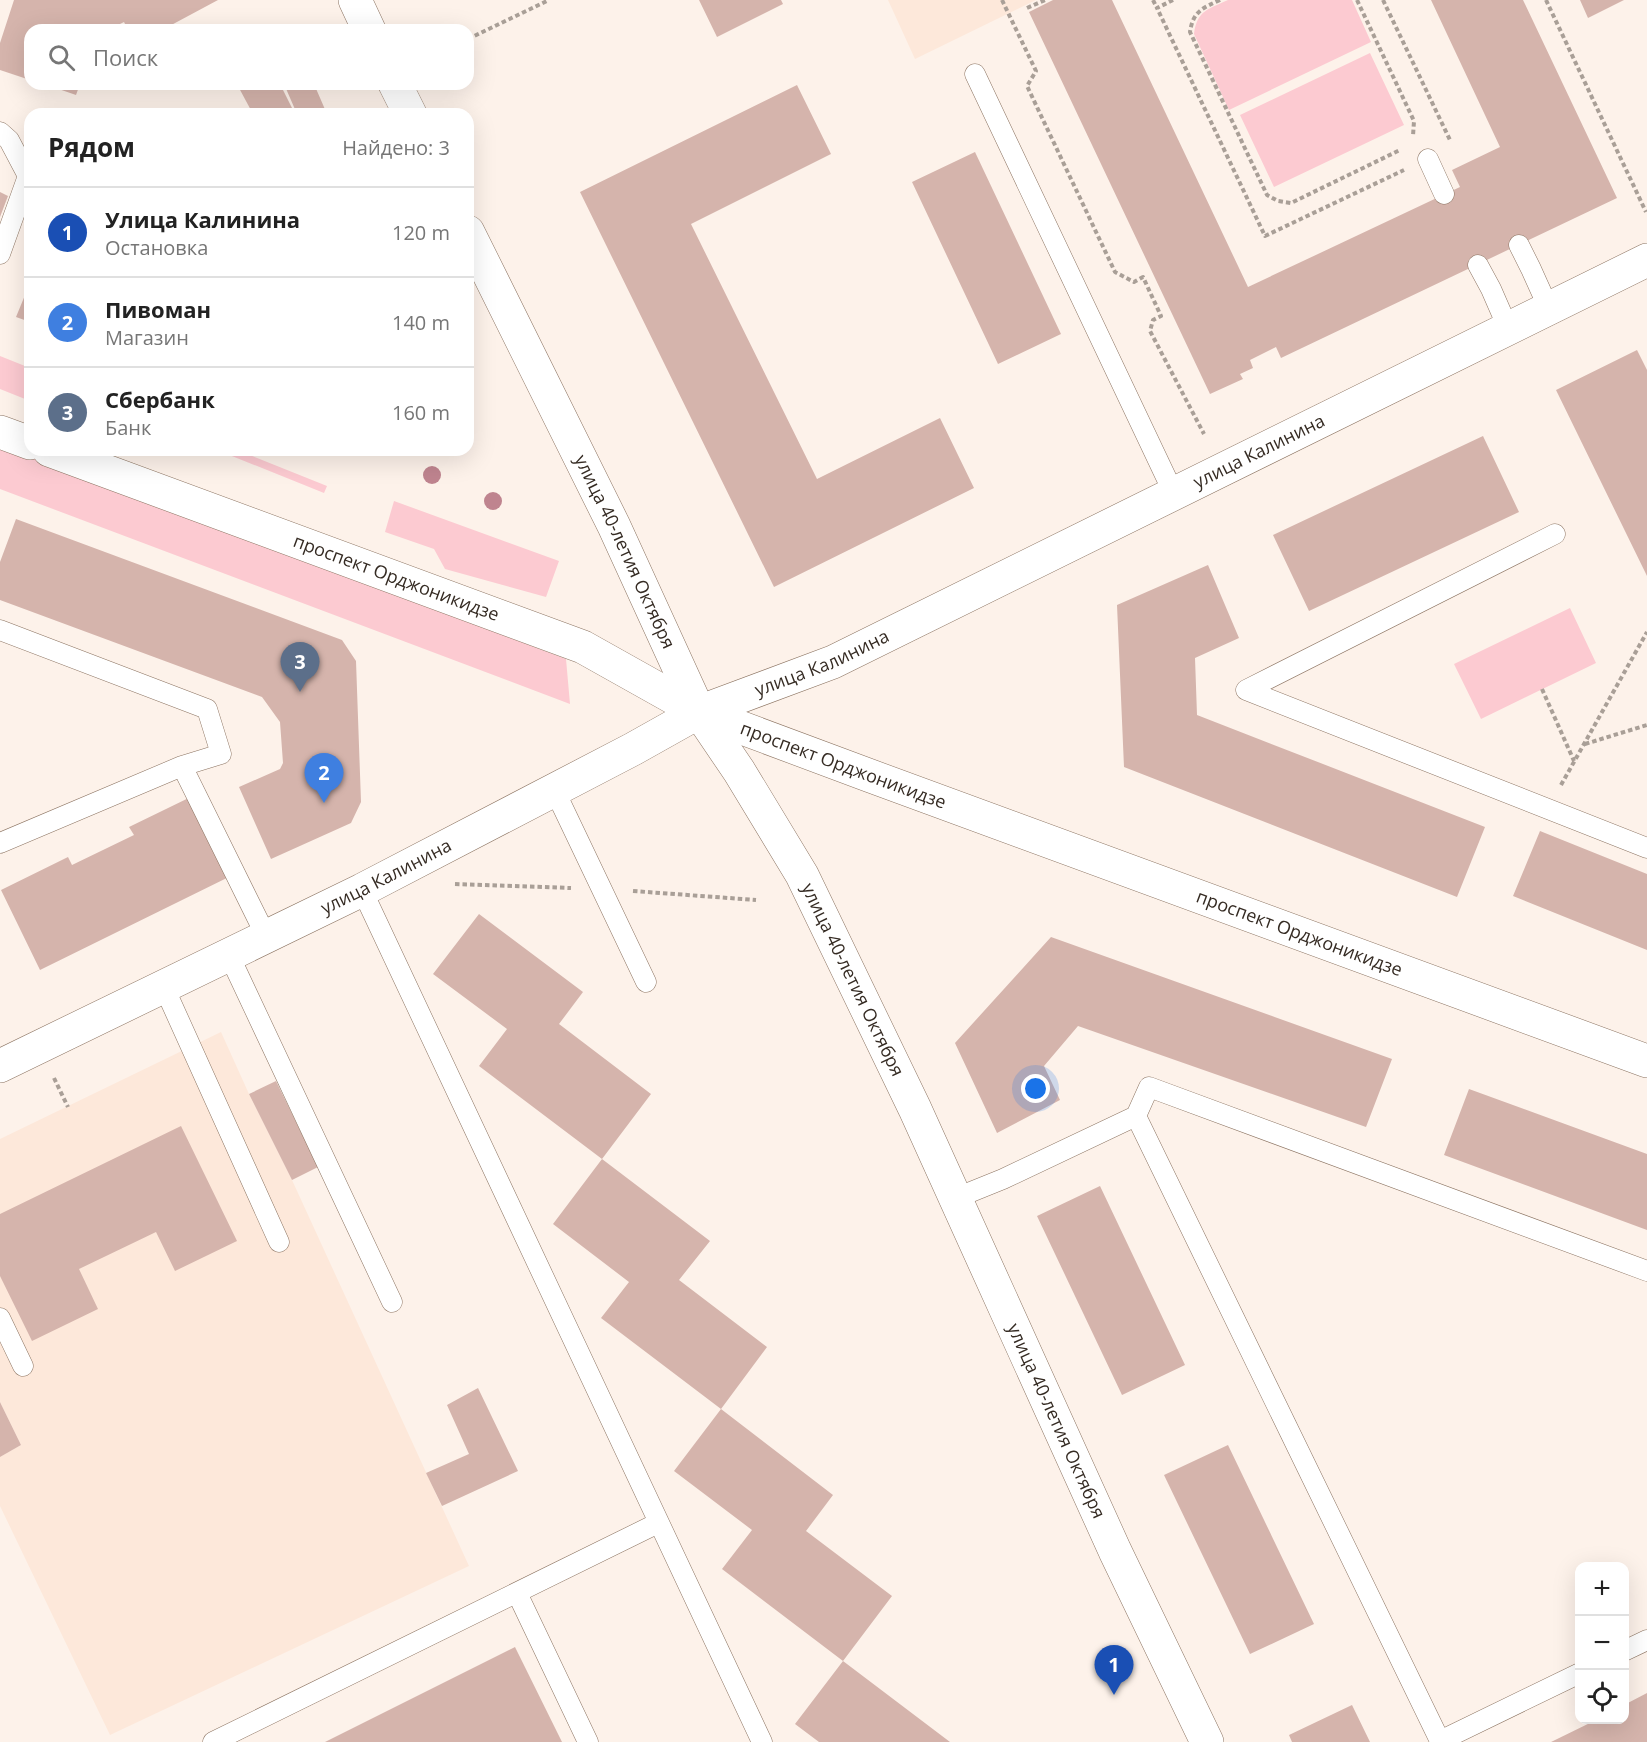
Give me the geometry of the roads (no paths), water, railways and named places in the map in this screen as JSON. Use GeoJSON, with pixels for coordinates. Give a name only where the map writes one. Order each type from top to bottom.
{"type":"FeatureCollection","features":[{"type":"Feature","properties":{"kind":"street"},"geometry":{"type":"LineString","coordinates":[[355,0],[366,24]]}},
{"type":"Feature","properties":{"kind":"street"},"geometry":{"type":"LineString","coordinates":[[398,90],[407,108]]}},
{"type":"Feature","properties":{"kind":"street","name":"улица 40-летия Октября"},"geometry":{"type":"LineString","coordinates":[[474,244],[614,525],[699,711],[740,771],[802,875],[915,1109],[1115,1551],[1207,1742]]}},
{"type":"Feature","properties":{"kind":"street","name":"улица Калинина"},"geometry":{"type":"LineString","coordinates":[[0,1066],[362,890],[699,711],[833,662],[1647,260]]}},
{"type":"Feature","properties":{"kind":"street"},"geometry":{"type":"LineString","coordinates":[[0,432],[24,441]]}},
{"type":"Feature","properties":{"kind":"street","name":"проспект Орджоникидзе"},"geometry":{"type":"LineString","coordinates":[[65,456],[583,647],[699,711],[1647,1061]]}},
{"type":"Feature","properties":{"kind":"lane"},"geometry":{"type":"LineString","coordinates":[[975,74],[1174,494]]}},
{"type":"Feature","properties":{"kind":"lane"},"geometry":{"type":"LineString","coordinates":[[0,132],[9,140],[24,170]]}},
{"type":"Feature","properties":{"kind":"lane"},"geometry":{"type":"LineString","coordinates":[[1428,159],[1444,194]]}},
{"type":"Feature","properties":{"kind":"lane"},"geometry":{"type":"LineString","coordinates":[[0,254],[24,185]]}},
{"type":"Feature","properties":{"kind":"lane"},"geometry":{"type":"LineString","coordinates":[[1518,245],[1532,269],[1549,309]]}},
{"type":"Feature","properties":{"kind":"lane"},"geometry":{"type":"LineString","coordinates":[[1478,265],[1508,328]]}},
{"type":"Feature","properties":{"kind":"lane"},"geometry":{"type":"LineString","coordinates":[[1555,534],[1246,690],[1647,848]]}},
{"type":"Feature","properties":{"kind":"lane"},"geometry":{"type":"LineString","coordinates":[[0,630],[207,709],[221,754],[182,766],[0,843]]}},
{"type":"Feature","properties":{"kind":"lane"},"geometry":{"type":"LineString","coordinates":[[182,766],[266,936]]}},
{"type":"Feature","properties":{"kind":"lane"},"geometry":{"type":"LineString","coordinates":[[554,789],[646,982]]}},
{"type":"Feature","properties":{"kind":"lane"},"geometry":{"type":"LineString","coordinates":[[362,890],[762,1742]]}},
{"type":"Feature","properties":{"kind":"lane"},"geometry":{"type":"LineString","coordinates":[[229,955],[392,1302]]}},
{"type":"Feature","properties":{"kind":"lane"},"geometry":{"type":"LineString","coordinates":[[164,987],[279,1242]]}},
{"type":"Feature","properties":{"kind":"lane"},"geometry":{"type":"LineString","coordinates":[[956,1198],[1003,1179],[1136,1116],[1149,1087],[1647,1271]]}},
{"type":"Feature","properties":{"kind":"lane"},"geometry":{"type":"LineString","coordinates":[[1136,1116],[1440,1741],[1575,1675]]}},
{"type":"Feature","properties":{"kind":"lane"},"geometry":{"type":"LineString","coordinates":[[0,1318],[24,1366]]}},
{"type":"Feature","properties":{"kind":"lane"},"geometry":{"type":"LineString","coordinates":[[213,1742],[658,1523]]}},
{"type":"Feature","properties":{"kind":"lane"},"geometry":{"type":"LineString","coordinates":[[517,1593],[588,1742]]}},
{"type":"Feature","properties":{"kind":"lane"},"geometry":{"type":"LineString","coordinates":[[1629,1649],[1647,1640]]}},
{"type":"Feature","properties":{"kind":"place","name":"Сбербанк"},"geometry":{"type":"Point","coordinates":[300,692]}},
{"type":"Feature","properties":{"kind":"place","name":"Пивоман"},"geometry":{"type":"Point","coordinates":[324,803]}},
{"type":"Feature","properties":{"kind":"place","name":"Улица Калинина"},"geometry":{"type":"Point","coordinates":[1114,1695]}}]}
